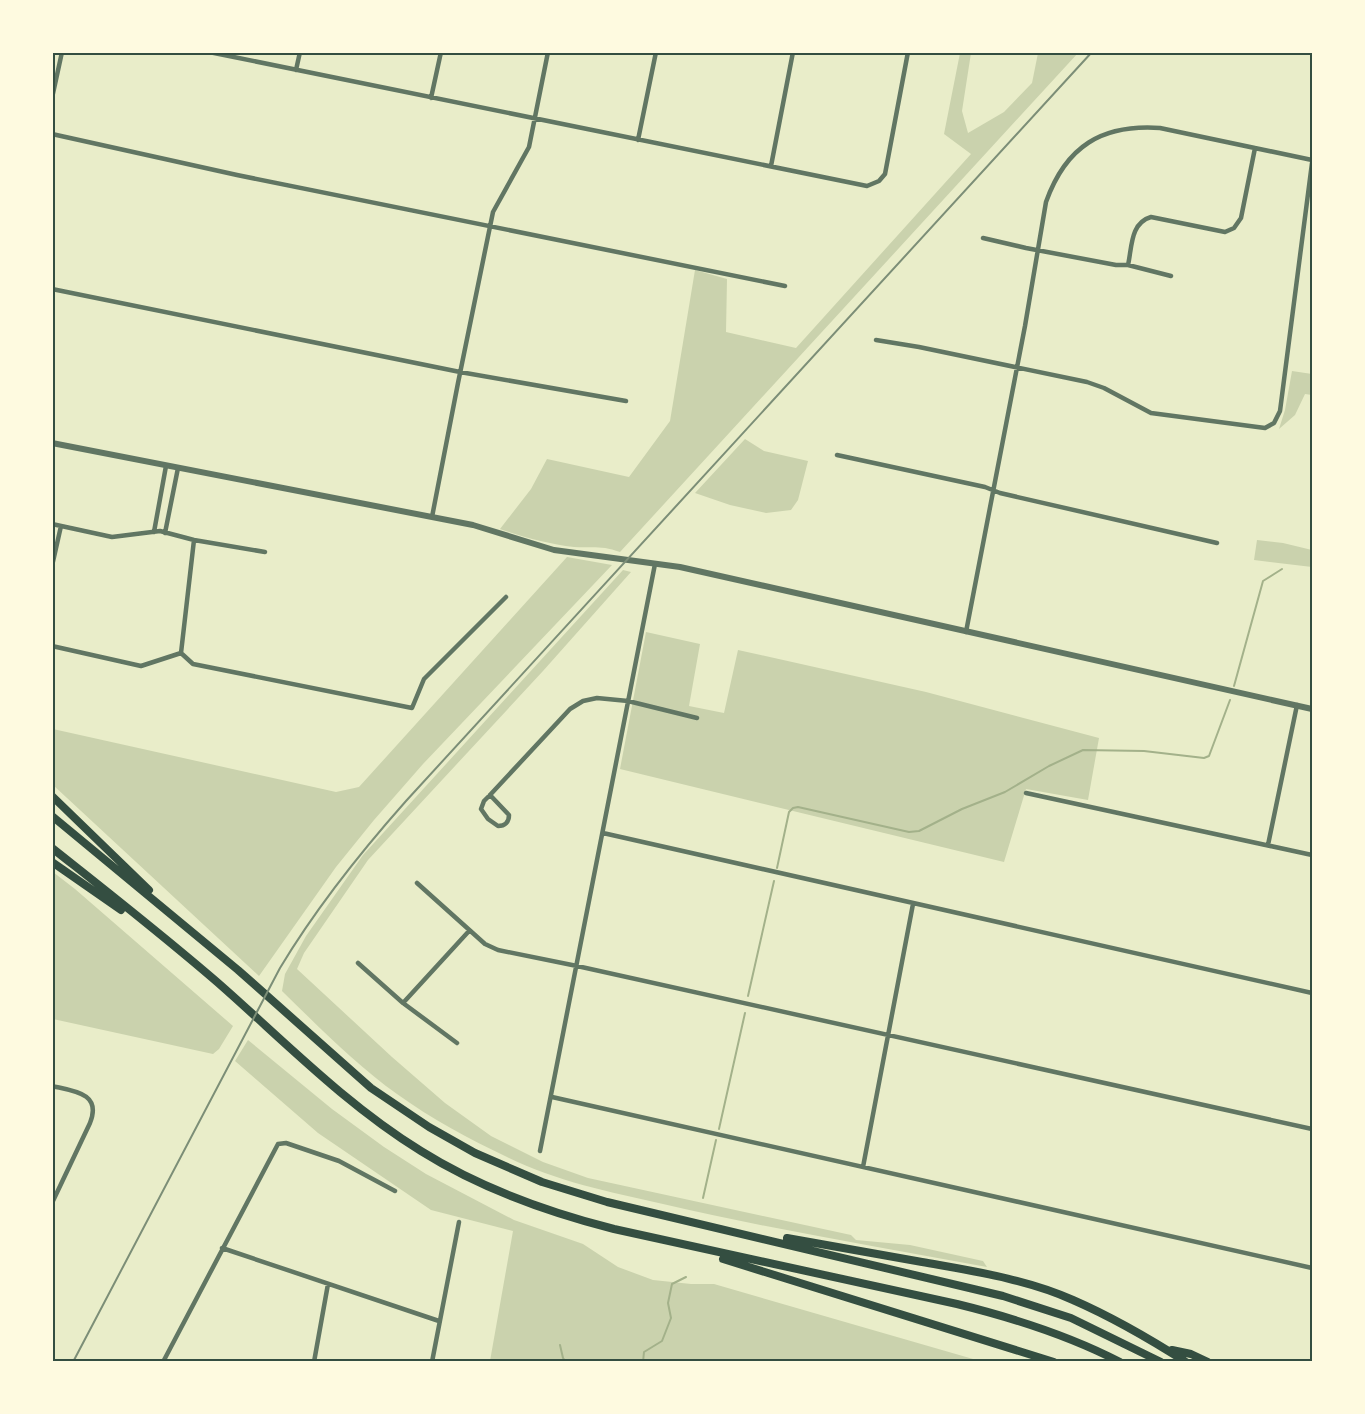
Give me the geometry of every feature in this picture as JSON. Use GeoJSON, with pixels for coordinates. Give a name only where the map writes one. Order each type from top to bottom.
{"type":"FeatureCollection","features":[{"type":"Feature","properties":{"kind":"highway"},"geometry":{"type":"LineString","coordinates":[[52,796],[192,932]]}},
{"type":"Feature","properties":{"kind":"highway"},"geometry":{"type":"LineString","coordinates":[[52,816],[238,970],[356,1076],[392,1104],[443,1136],[476,1153],[520,1173],[571,1192],[607,1202],[1003,1296],[1071,1318],[1161,1362]]}},
{"type":"Feature","properties":{"kind":"highway"},"geometry":{"type":"LineString","coordinates":[[52,848],[223,987],[341,1093],[422,1151],[453,1169],[505,1193],[565,1216],[677,1245],[986,1311],[1064,1336],[1120,1362]]}},
{"type":"Feature","properties":{"kind":"highway"},"geometry":{"type":"LineString","coordinates":[[52,862],[178,951]]}},
{"type":"Feature","properties":{"kind":"highway"},"geometry":{"type":"LineString","coordinates":[[698,1222],[956,1268],[1025,1284],[1073,1300],[1186,1362]]}},
{"type":"Feature","properties":{"kind":"highway"},"geometry":{"type":"LineString","coordinates":[[677,1245],[1054,1362]]}},
{"type":"Feature","properties":{"kind":"highway"},"geometry":{"type":"LineString","coordinates":[[1166,1349],[1191,1354],[1208,1362]]}},
{"type":"Feature","properties":{"kind":"street"},"geometry":{"type":"LineString","coordinates":[[52,98],[62,52]]}},
{"type":"Feature","properties":{"kind":"street"},"geometry":{"type":"LineString","coordinates":[[209,52],[867,186],[879,181],[885,174],[908,52]]}},
{"type":"Feature","properties":{"kind":"street"},"geometry":{"type":"LineString","coordinates":[[296,70],[300,52]]}},
{"type":"Feature","properties":{"kind":"street"},"geometry":{"type":"LineString","coordinates":[[431,98],[441,52]]}},
{"type":"Feature","properties":{"kind":"street"},"geometry":{"type":"LineString","coordinates":[[432,517],[491,225],[499,200],[530,147],[548,52]]}},
{"type":"Feature","properties":{"kind":"street"},"geometry":{"type":"LineString","coordinates":[[638,140],[657,52]]}},
{"type":"Feature","properties":{"kind":"street"},"geometry":{"type":"LineString","coordinates":[[771,166],[793,52]]}},
{"type":"Feature","properties":{"kind":"street"},"geometry":{"type":"LineString","coordinates":[[876,340],[919,347],[1016,368],[1096,385],[1151,413],[1256,428],[1271,426],[1278,418],[1280,411],[1312,162],[1160,128],[1123,128],[1098,137],[1073,155],[1062,168],[1052,185],[1046,202],[1016,368],[966,632]]}},
{"type":"Feature","properties":{"kind":"street"},"geometry":{"type":"LineString","coordinates":[[52,134],[237,175],[785,286]]}},
{"type":"Feature","properties":{"kind":"street"},"geometry":{"type":"LineString","coordinates":[[1128,265],[1134,231],[1141,222],[1151,217],[1225,232],[1234,228],[1240,218],[1255,148]]}},
{"type":"Feature","properties":{"kind":"street"},"geometry":{"type":"LineString","coordinates":[[983,238],[1116,265],[1128,265],[1171,276]]}},
{"type":"Feature","properties":{"kind":"street"},"geometry":{"type":"LineString","coordinates":[[52,289],[460,372],[626,401]]}},
{"type":"Feature","properties":{"kind":"street"},"geometry":{"type":"LineString","coordinates":[[52,443],[473,525],[554,550],[680,567],[1312,709]]}},
{"type":"Feature","properties":{"kind":"street"},"geometry":{"type":"LineString","coordinates":[[837,455],[985,487],[1217,543]]}},
{"type":"Feature","properties":{"kind":"street"},"geometry":{"type":"LineString","coordinates":[[154,532],[166,466]]}},
{"type":"Feature","properties":{"kind":"street"},"geometry":{"type":"LineString","coordinates":[[165,533],[178,468]]}},
{"type":"Feature","properties":{"kind":"street"},"geometry":{"type":"LineString","coordinates":[[52,524],[112,537],[154,532],[165,533],[265,552]]}},
{"type":"Feature","properties":{"kind":"street"},"geometry":{"type":"LineString","coordinates":[[52,567],[61,526]]}},
{"type":"Feature","properties":{"kind":"street"},"geometry":{"type":"LineString","coordinates":[[181,653],[194,540]]}},
{"type":"Feature","properties":{"kind":"street"},"geometry":{"type":"LineString","coordinates":[[540,1151],[655,564]]}},
{"type":"Feature","properties":{"kind":"street"},"geometry":{"type":"LineString","coordinates":[[181,653],[193,664],[412,708],[424,679],[506,597]]}},
{"type":"Feature","properties":{"kind":"street"},"geometry":{"type":"LineString","coordinates":[[52,646],[141,666],[181,653]]}},
{"type":"Feature","properties":{"kind":"street"},"geometry":{"type":"LineString","coordinates":[[490,795],[508,815],[508,821],[504,825],[494,824],[483,813],[481,806],[490,795],[558,721],[579,702],[597,698],[628,701],[697,718]]}},
{"type":"Feature","properties":{"kind":"street"},"geometry":{"type":"LineString","coordinates":[[1268,845],[1297,705]]}},
{"type":"Feature","properties":{"kind":"street"},"geometry":{"type":"LineString","coordinates":[[1026,793],[1312,855]]}},
{"type":"Feature","properties":{"kind":"street"},"geometry":{"type":"LineString","coordinates":[[603,833],[1312,993]]}},
{"type":"Feature","properties":{"kind":"street"},"geometry":{"type":"LineString","coordinates":[[417,883],[469,932],[498,950],[1312,1129]]}},
{"type":"Feature","properties":{"kind":"street"},"geometry":{"type":"LineString","coordinates":[[863,1167],[913,904]]}},
{"type":"Feature","properties":{"kind":"street"},"geometry":{"type":"LineString","coordinates":[[403,1004],[469,932]]}},
{"type":"Feature","properties":{"kind":"street"},"geometry":{"type":"LineString","coordinates":[[358,963],[403,1004],[457,1043]]}},
{"type":"Feature","properties":{"kind":"street"},"geometry":{"type":"LineString","coordinates":[[52,1086],[79,1091],[90,1100],[93,1112],[52,1203]]}},
{"type":"Feature","properties":{"kind":"street"},"geometry":{"type":"LineString","coordinates":[[552,1097],[1312,1268]]}},
{"type":"Feature","properties":{"kind":"street"},"geometry":{"type":"LineString","coordinates":[[163,1362],[276,1145],[280,1143],[339,1161],[394,1191]]}},
{"type":"Feature","properties":{"kind":"street"},"geometry":{"type":"LineString","coordinates":[[432,1362],[459,1222]]}},
{"type":"Feature","properties":{"kind":"street"},"geometry":{"type":"LineString","coordinates":[[222,1248],[439,1321]]}},
{"type":"Feature","properties":{"kind":"street"},"geometry":{"type":"LineString","coordinates":[[314,1362],[328,1284]]}},
{"type":"Feature","properties":{"kind":"green space"},"geometry":{"type":"Polygon","coordinates":[[[960,53],[971,53],[962,111],[968,133],[1004,112],[1032,83],[1038,53],[1078,53],[620,552],[555,544],[500,529],[531,489],[547,459],[629,477],[670,421],[695,270],[727,279],[726,332],[796,348],[971,154],[944,134],[960,53]]]}},
{"type":"Feature","properties":{"kind":"green space"},"geometry":{"type":"Polygon","coordinates":[[[1292,371],[1312,374],[1312,395],[1305,394],[1295,415],[1279,429],[1285,410],[1292,371]]]}},
{"type":"Feature","properties":{"kind":"green space"},"geometry":{"type":"Polygon","coordinates":[[[745,439],[764,451],[808,461],[798,500],[791,510],[766,513],[730,505],[695,493],[745,439]]]}},
{"type":"Feature","properties":{"kind":"green space"},"geometry":{"type":"Polygon","coordinates":[[[1257,540],[1312,550],[1312,567],[1254,560],[1257,540]]]}},
{"type":"Feature","properties":{"kind":"green space"},"geometry":{"type":"Polygon","coordinates":[[[567,557],[612,565],[423,764],[374,820],[336,867],[259,976],[53,785],[53,729],[336,792],[359,787],[567,557]]]}},
{"type":"Feature","properties":{"kind":"green space"},"geometry":{"type":"Polygon","coordinates":[[[623,570],[631,572],[368,860],[304,953],[297,969],[445,1103],[491,1136],[543,1162],[588,1178],[851,1235],[856,1240],[910,1245],[983,1261],[987,1267],[703,1213],[583,1185],[544,1173],[450,1128],[397,1094],[352,1058],[282,991],[285,974],[306,936],[363,855],[623,570]]]}},
{"type":"Feature","properties":{"kind":"green space"},"geometry":{"type":"Polygon","coordinates":[[[646,632],[700,644],[689,706],[724,713],[738,650],[926,692],[1099,738],[1088,800],[1026,789],[1004,862],[620,769],[646,632]]]}},
{"type":"Feature","properties":{"kind":"green space"},"geometry":{"type":"Polygon","coordinates":[[[53,872],[233,1026],[219,1049],[213,1054],[53,1019],[53,872]]]}},
{"type":"Feature","properties":{"kind":"green space"},"geometry":{"type":"Polygon","coordinates":[[[248,1040],[332,1109],[426,1174],[514,1220],[583,1244],[618,1267],[653,1280],[714,1284],[980,1361],[490,1361],[513,1231],[431,1210],[318,1133],[235,1061],[248,1040]]]}},
{"type":"Feature","properties":{"kind":"waterway"},"geometry":{"type":"LineString","coordinates":[[1234,686],[1263,581],[1282,569]]}},
{"type":"Feature","properties":{"kind":"waterway"},"geometry":{"type":"LineString","coordinates":[[777,868],[789,812],[793,808],[798,807],[909,832],[919,831],[962,809],[1005,792],[1049,766],[1083,750],[1144,751],[1204,758],[1209,756],[1230,700]]}},
{"type":"Feature","properties":{"kind":"waterway"},"geometry":{"type":"LineString","coordinates":[[748,996],[774,881]]}},
{"type":"Feature","properties":{"kind":"waterway"},"geometry":{"type":"LineString","coordinates":[[719,1129],[745,1013]]}},
{"type":"Feature","properties":{"kind":"waterway"},"geometry":{"type":"LineString","coordinates":[[703,1198],[716,1140]]}},
{"type":"Feature","properties":{"kind":"waterway"},"geometry":{"type":"LineString","coordinates":[[643,1362],[644,1352],[662,1341],[671,1318],[668,1303],[672,1284],[686,1277]]}},
{"type":"Feature","properties":{"kind":"waterway"},"geometry":{"type":"LineString","coordinates":[[560,1345],[566,1362]]}},
{"type":"Feature","properties":{"kind":"railway"},"geometry":{"type":"LineString","coordinates":[[73,1362],[280,968],[308,924],[339,882],[406,801],[1092,52]]}}]}
